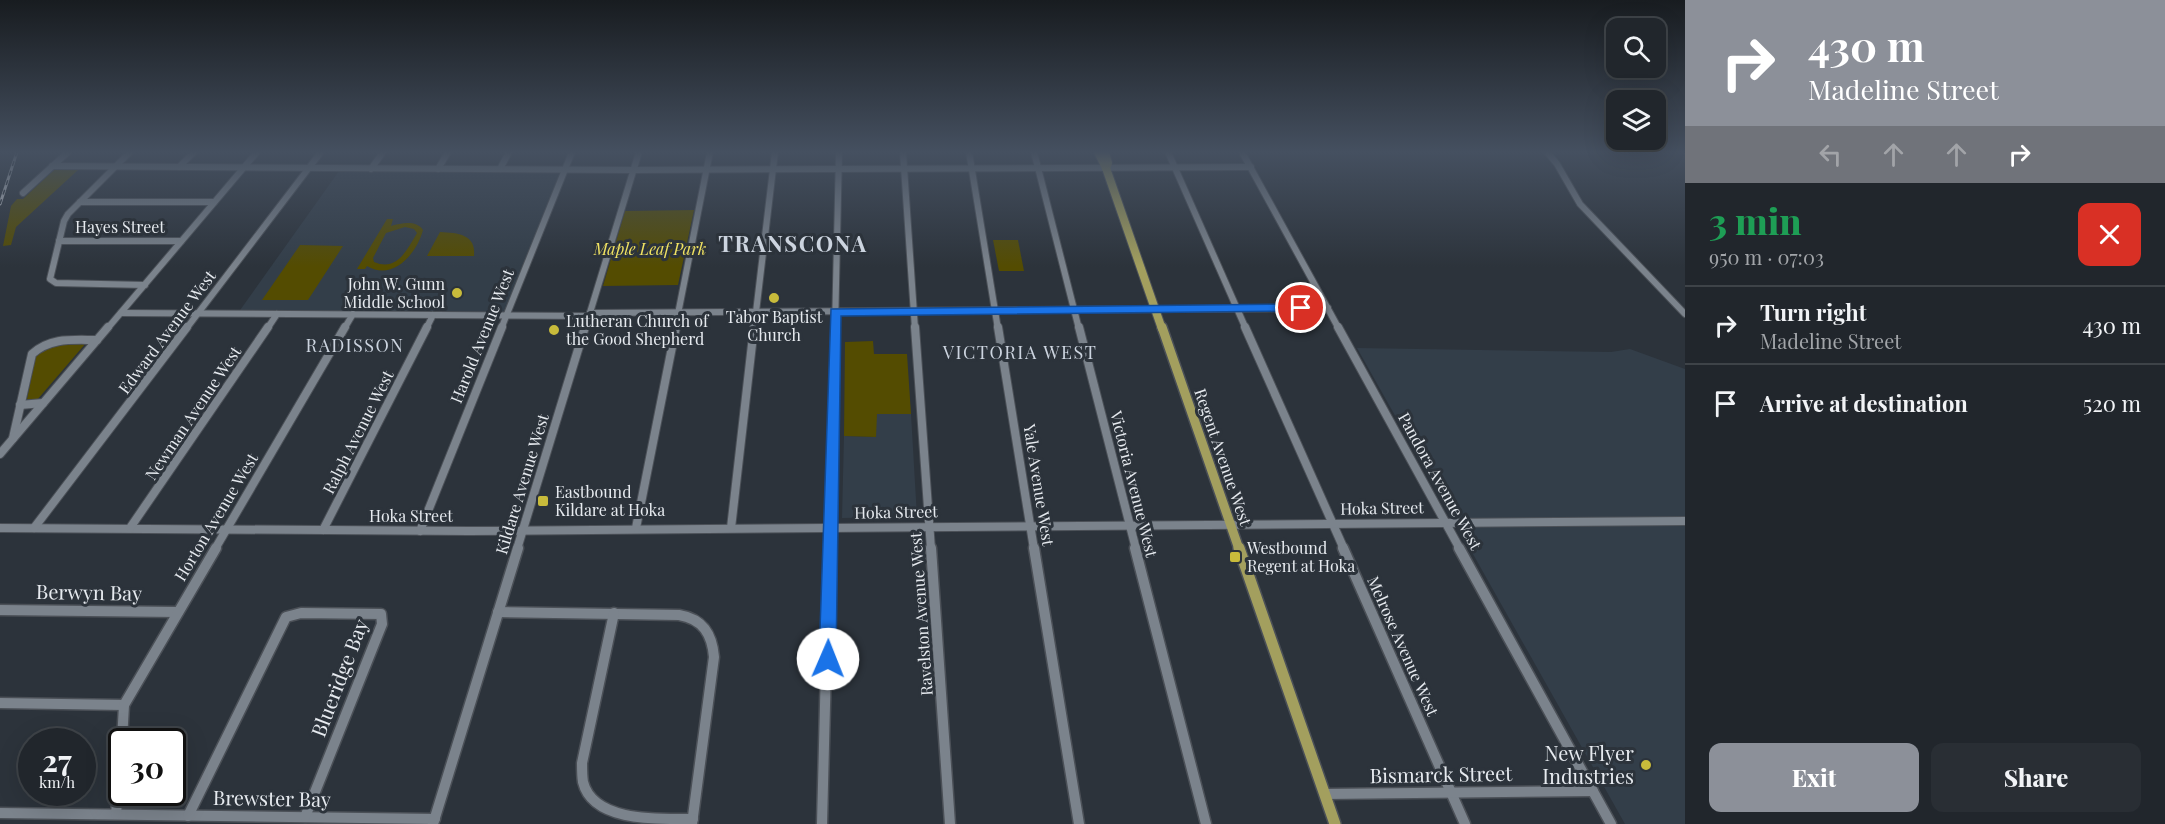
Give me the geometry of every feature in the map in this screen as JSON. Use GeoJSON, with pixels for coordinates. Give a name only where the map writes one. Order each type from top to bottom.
{"type":"FeatureCollection","features":[{"type":"Feature","properties":{"kind":"main road","name":"Regent Avenue West"},"geometry":{"type":"LineString","coordinates":[[1114,190],[1335,824]]}},
{"type":"Feature","properties":{"kind":"street"},"geometry":{"type":"LineString","coordinates":[[92,190],[63,221],[50,279],[52,282],[145,285]]}},
{"type":"Feature","properties":{"kind":"street"},"geometry":{"type":"LineString","coordinates":[[0,454],[224,190]]}},
{"type":"Feature","properties":{"kind":"street","name":"Edward Avenue West"},"geometry":{"type":"LineString","coordinates":[[34,528],[291,190]]}},
{"type":"Feature","properties":{"kind":"street","name":"Harold Avenue West"},"geometry":{"type":"LineString","coordinates":[[420,531],[556,190]]}},
{"type":"Feature","properties":{"kind":"street","name":"Kildare Avenue West"},"geometry":{"type":"LineString","coordinates":[[434,822],[627,190]]}},
{"type":"Feature","properties":{"kind":"street"},"geometry":{"type":"LineString","coordinates":[[636,528],[703,190]]}},
{"type":"Feature","properties":{"kind":"street"},"geometry":{"type":"LineString","coordinates":[[731,528],[770,190]]}},
{"type":"Feature","properties":{"kind":"street"},"geometry":{"type":"LineString","coordinates":[[822,824],[838,190]]}},
{"type":"Feature","properties":{"kind":"street","name":"Ravelston Avenue West"},"geometry":{"type":"LineString","coordinates":[[907,190],[950,824]]}},
{"type":"Feature","properties":{"kind":"street","name":"Yale Avenue West"},"geometry":{"type":"LineString","coordinates":[[976,190],[1079,824]]}},
{"type":"Feature","properties":{"kind":"street","name":"Victoria Avenue West"},"geometry":{"type":"LineString","coordinates":[[1044,190],[1206,824]]}},
{"type":"Feature","properties":{"kind":"street","name":"Melrose Avenue West"},"geometry":{"type":"LineString","coordinates":[[1185,190],[1465,824]]}},
{"type":"Feature","properties":{"kind":"street","name":"Pandora Avenue West"},"geometry":{"type":"LineString","coordinates":[[1264,190],[1611,824]]}},
{"type":"Feature","properties":{"kind":"street"},"geometry":{"type":"LineString","coordinates":[[1571,190],[1580,204],[1685,314]]}},
{"type":"Feature","properties":{"kind":"street"},"geometry":{"type":"LineString","coordinates":[[80,202],[214,202]]}},
{"type":"Feature","properties":{"kind":"street","name":"Hayes Street"},"geometry":{"type":"LineString","coordinates":[[58,241],[182,241]]}},
{"type":"Feature","properties":{"kind":"street"},"geometry":{"type":"LineString","coordinates":[[121,313],[507,315],[1328,308]]}},
{"type":"Feature","properties":{"kind":"street","name":"Newman Avenue West"},"geometry":{"type":"LineString","coordinates":[[130,528],[277,314]]}},
{"type":"Feature","properties":{"kind":"street","name":"Horton Avenue West"},"geometry":{"type":"LineString","coordinates":[[123,728],[124,705],[353,314]]}},
{"type":"Feature","properties":{"kind":"street","name":"Ralph Avenue West"},"geometry":{"type":"LineString","coordinates":[[323,530],[433,315]]}},
{"type":"Feature","properties":{"kind":"street"},"geometry":{"type":"LineString","coordinates":[[13,439],[30,358],[35,349],[54,341],[97,340]]}},
{"type":"Feature","properties":{"kind":"street"},"geometry":{"type":"LineString","coordinates":[[20,405],[43,403]]}},
{"type":"Feature","properties":{"kind":"street","name":"Hoka Street"},"geometry":{"type":"LineString","coordinates":[[0,528],[523,531],[636,528],[1685,521]]}},
{"type":"Feature","properties":{"kind":"street","name":"Berwyn Bay"},"geometry":{"type":"LineString","coordinates":[[0,610],[178,612]]}},
{"type":"Feature","properties":{"kind":"street"},"geometry":{"type":"LineString","coordinates":[[498,612],[614,613],[688,616],[702,624],[712,640],[714,657],[693,821],[615,816],[595,806],[585,794],[581,779],[582,763],[614,613]]}},
{"type":"Feature","properties":{"kind":"street","name":"Blueridge Bay"},"geometry":{"type":"LineString","coordinates":[[188,816],[286,617],[300,613],[381,614],[382,624],[305,817]]}},
{"type":"Feature","properties":{"kind":"street"},"geometry":{"type":"LineString","coordinates":[[0,703],[124,705]]}},
{"type":"Feature","properties":{"kind":"street","name":"Bismarck Street"},"geometry":{"type":"LineString","coordinates":[[1325,794],[1593,791]]}},
{"type":"Feature","properties":{"kind":"street","name":"Horton Avenue West"},"geometry":{"type":"LineString","coordinates":[[116,814],[117,806]]}},
{"type":"Feature","properties":{"kind":"street","name":"Brewster Bay"},"geometry":{"type":"LineString","coordinates":[[0,813],[305,817],[434,822]]}},
{"type":"Feature","properties":{"kind":"shaded area"},"geometry":{"type":"Polygon","coordinates":[[[325,190],[556,190],[507,315],[238,313],[325,190]]]}},
{"type":"Feature","properties":{"kind":"shaded area"},"geometry":{"type":"Polygon","coordinates":[[[1357,348],[1611,352],[1630,349],[1685,369],[1685,824],[1625,824],[1357,348]]]}},
{"type":"Feature","properties":{"kind":"shaded area"},"geometry":{"type":"Polygon","coordinates":[[[876,414],[911,414],[917,517],[842,518],[844,436],[876,437],[876,414]]]}},
{"type":"Feature","properties":{"kind":"green space"},"geometry":{"type":"Polygon","coordinates":[[[32,190],[56,190],[16,227],[11,245],[3,246],[11,206],[17,199],[23,199],[32,190]]]}},
{"type":"Feature","properties":{"kind":"green space","name":"Maple Leaf Park"},"geometry":{"type":"Polygon","coordinates":[[[694,210],[678,285],[603,286],[625,211],[694,210]]]}},
{"type":"Feature","properties":{"kind":"green space"},"geometry":{"type":"Polygon","coordinates":[[[387,219],[393,219],[391,226],[404,223],[413,224],[423,230],[410,256],[395,268],[377,270],[367,266],[365,269],[357,269],[387,219]],[[405,227],[386,233],[373,258],[374,262],[389,264],[400,258],[417,233],[414,229],[405,227]]]}},
{"type":"Feature","properties":{"kind":"green space"},"geometry":{"type":"Polygon","coordinates":[[[440,232],[459,234],[469,239],[474,249],[474,256],[427,256],[440,232]]]}},
{"type":"Feature","properties":{"kind":"green space"},"geometry":{"type":"Polygon","coordinates":[[[993,240],[1018,240],[1024,271],[999,271],[993,240]]]}},
{"type":"Feature","properties":{"kind":"green space"},"geometry":{"type":"Polygon","coordinates":[[[300,245],[343,246],[308,300],[262,300],[300,245]]]}},
{"type":"Feature","properties":{"kind":"green space"},"geometry":{"type":"Polygon","coordinates":[[[873,341],[874,354],[907,354],[911,414],[877,414],[876,437],[844,436],[845,342],[873,341]]]}},
{"type":"Feature","properties":{"kind":"green space"},"geometry":{"type":"Polygon","coordinates":[[[86,343],[37,400],[27,399],[36,355],[49,344],[86,343]]]}},
{"type":"Feature","properties":{"kind":"railway"},"geometry":{"type":"LineString","coordinates":[[0,204],[4,190]]}},
{"type":"Feature","properties":{"kind":"place","name":"John W. Gunn Middle School"},"geometry":{"type":"Point","coordinates":[457,293]}},
{"type":"Feature","properties":{"kind":"place","name":"Tabor Baptist Church"},"geometry":{"type":"Point","coordinates":[774,298]}},
{"type":"Feature","properties":{"kind":"place","name":"Lutheran Church of the Good Shepherd"},"geometry":{"type":"Point","coordinates":[554,330]}},
{"type":"Feature","properties":{"kind":"place","name":"Eastbound Kildare at Hoka"},"geometry":{"type":"Point","coordinates":[543,501]}},
{"type":"Feature","properties":{"kind":"place","name":"Westbound Regent at Hoka"},"geometry":{"type":"Point","coordinates":[1235,557]}},
{"type":"Feature","properties":{"kind":"place","name":"New Flyer Industries"},"geometry":{"type":"Point","coordinates":[1646,765]}},
{"type":"Feature","properties":{"kind":"district","name":"TRANSCONA"},"geometry":{"type":"Point","coordinates":[793,244]}},
{"type":"Feature","properties":{"kind":"district","name":"RADISSON"},"geometry":{"type":"Point","coordinates":[355,346]}},
{"type":"Feature","properties":{"kind":"district","name":"VICTORIA WEST"},"geometry":{"type":"Point","coordinates":[1020,353]}},
{"type":"Feature","properties":{"kind":"route"},"geometry":{"type":"LineString","coordinates":[[828,659],[835,312],[1301,308]]}}]}
